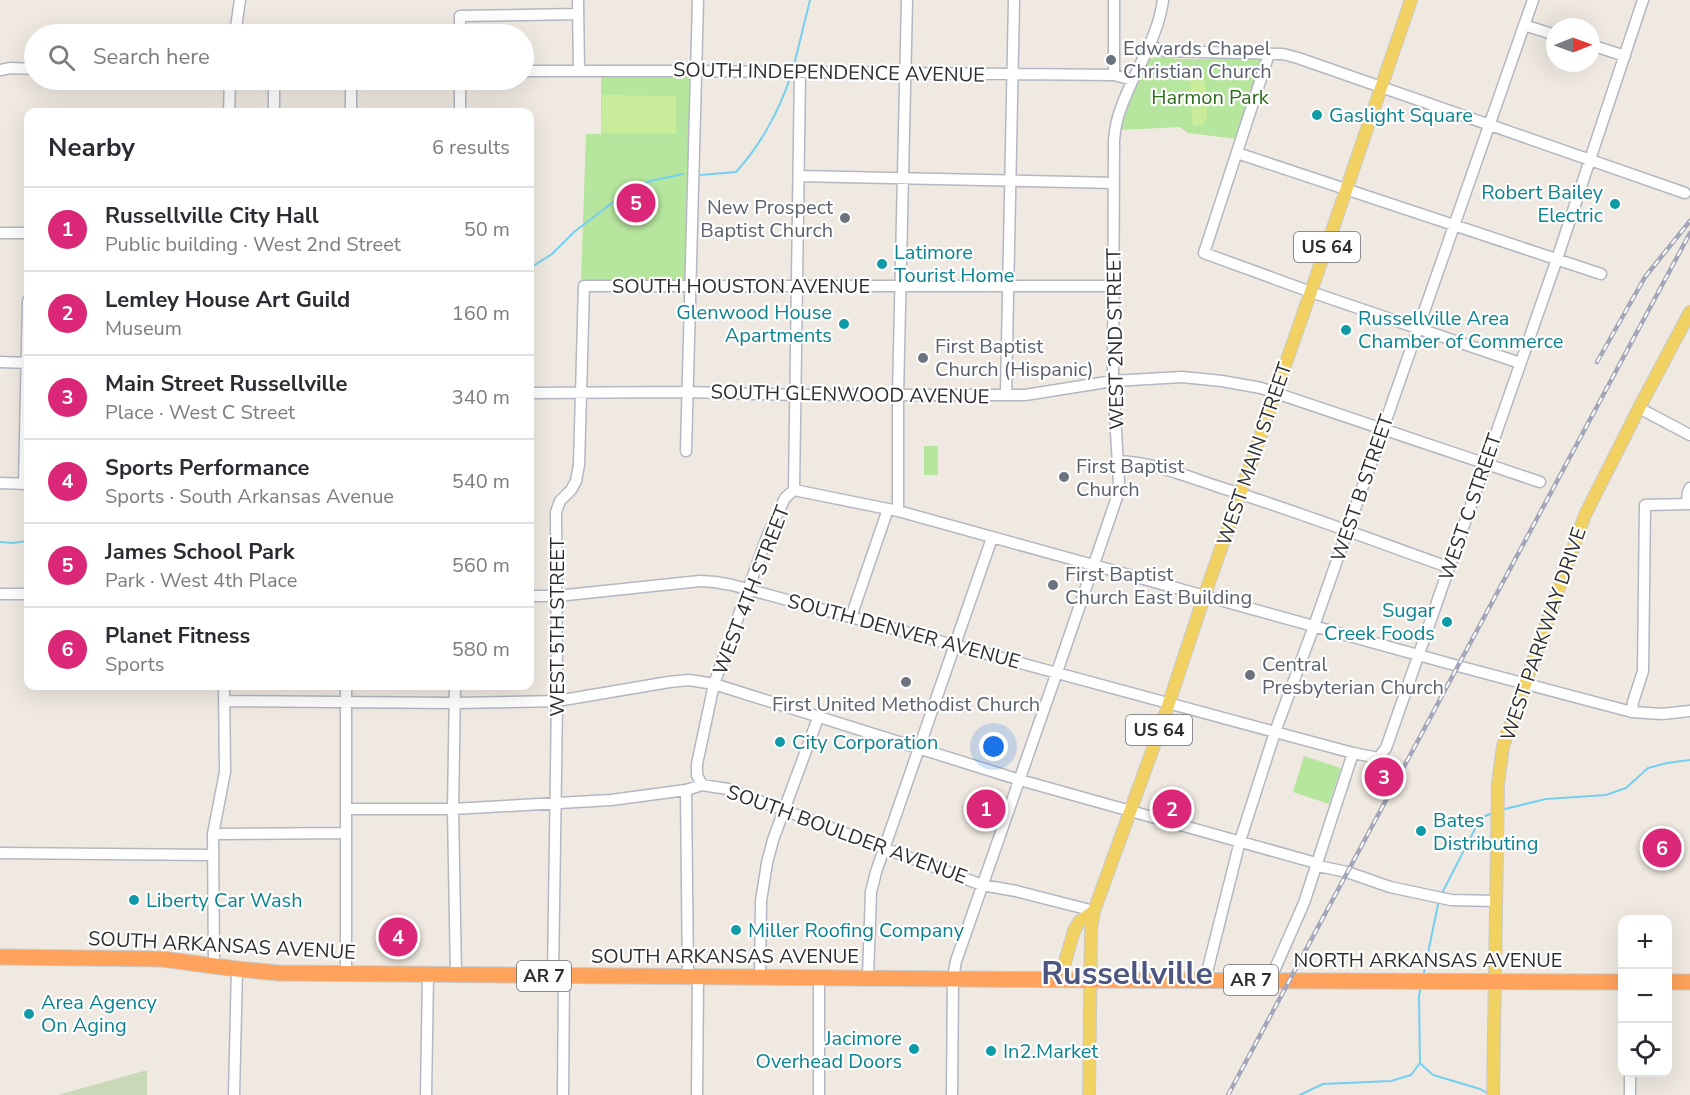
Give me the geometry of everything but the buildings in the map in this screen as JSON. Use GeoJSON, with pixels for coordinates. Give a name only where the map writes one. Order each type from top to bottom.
{"type":"FeatureCollection","features":[{"type":"Feature","properties":{"kind":"highway","name":"SOUTH ARKANSAS AVENUE"},"geometry":{"type":"LineString","coordinates":[[0,957],[162,959],[279,973],[1090,980]]}},
{"type":"Feature","properties":{"kind":"highway","name":"NORTH ARKANSAS AVENUE"},"geometry":{"type":"LineString","coordinates":[[1090,980],[1618,982]]}},
{"type":"Feature","properties":{"kind":"highway"},"geometry":{"type":"LineString","coordinates":[[1672,982],[1690,982]]}},
{"type":"Feature","properties":{"kind":"main road","name":"WEST MAIN STREET"},"geometry":{"type":"LineString","coordinates":[[1090,980],[1091,928],[1094,911],[1169,702],[1412,0]]}},
{"type":"Feature","properties":{"kind":"main road","name":"WEST PARKWAY DRIVE"},"geometry":{"type":"LineString","coordinates":[[1493,1091],[1497,804],[1503,746],[1585,515],[1638,408],[1690,313]]}},
{"type":"Feature","properties":{"kind":"main road"},"geometry":{"type":"LineString","coordinates":[[1060,979],[1074,931],[1079,922],[1094,911]]}},
{"type":"Feature","properties":{"kind":"main road","name":"US 64"},"geometry":{"type":"LineString","coordinates":[[1089,1095],[1090,980]]}},
{"type":"Feature","properties":{"kind":"street"},"geometry":{"type":"LineString","coordinates":[[236,24],[240,0]]}},
{"type":"Feature","properties":{"kind":"street"},"geometry":{"type":"LineString","coordinates":[[686,451],[698,0]]}},
{"type":"Feature","properties":{"kind":"street"},"geometry":{"type":"LineString","coordinates":[[851,617],[893,510],[901,287],[907,0]]}},
{"type":"Feature","properties":{"kind":"street"},"geometry":{"type":"LineString","coordinates":[[1006,395],[1014,0]]}},
{"type":"Feature","properties":{"kind":"street"},"geometry":{"type":"LineString","coordinates":[[1114,0],[1114,75]]}},
{"type":"Feature","properties":{"kind":"street","name":"WEST 2ND STREET"},"geometry":{"type":"LineString","coordinates":[[952,1095],[953,978],[956,961],[1117,497],[1119,482],[1113,381],[1114,140],[1120,110],[1150,46],[1159,22],[1163,0]]}},
{"type":"Feature","properties":{"kind":"street","name":"WEST B STREET"},"geometry":{"type":"LineString","coordinates":[[1205,980],[1240,841],[1275,732],[1533,0]]}},
{"type":"Feature","properties":{"kind":"street","name":"WEST C STREET"},"geometry":{"type":"LineString","coordinates":[[1353,753],[1378,758],[1385,750],[1557,259],[1643,0]]}},
{"type":"Feature","properties":{"kind":"street"},"geometry":{"type":"LineString","coordinates":[[578,2],[579,71]]}},
{"type":"Feature","properties":{"kind":"street"},"geometry":{"type":"LineString","coordinates":[[460,24],[460,16],[578,14]]}},
{"type":"Feature","properties":{"kind":"street"},"geometry":{"type":"LineString","coordinates":[[1524,25],[1546,31]]}},
{"type":"Feature","properties":{"kind":"street"},"geometry":{"type":"LineString","coordinates":[[1150,46],[1165,51],[1283,54],[1298,58],[1685,193]]}},
{"type":"Feature","properties":{"kind":"street"},"geometry":{"type":"LineString","coordinates":[[1600,48],[1625,56]]}},
{"type":"Feature","properties":{"kind":"street"},"geometry":{"type":"LineString","coordinates":[[1269,54],[1204,253],[1520,363]]}},
{"type":"Feature","properties":{"kind":"street"},"geometry":{"type":"LineString","coordinates":[[0,70],[24,69]]}},
{"type":"Feature","properties":{"kind":"street","name":"SOUTH INDEPENDENCE AVENUE"},"geometry":{"type":"LineString","coordinates":[[534,71],[1114,75],[1134,80]]}},
{"type":"Feature","properties":{"kind":"street","name":"WEST 4TH STREET"},"geometry":{"type":"LineString","coordinates":[[702,784],[697,775],[697,764],[714,684],[768,537],[785,498],[794,490],[801,72]]}},
{"type":"Feature","properties":{"kind":"street"},"geometry":{"type":"LineString","coordinates":[[229,108],[230,90]]}},
{"type":"Feature","properties":{"kind":"street"},"geometry":{"type":"LineString","coordinates":[[274,90],[274,108]]}},
{"type":"Feature","properties":{"kind":"street"},"geometry":{"type":"LineString","coordinates":[[351,90],[351,108]]}},
{"type":"Feature","properties":{"kind":"street"},"geometry":{"type":"LineString","coordinates":[[460,90],[460,108]]}},
{"type":"Feature","properties":{"kind":"street"},"geometry":{"type":"LineString","coordinates":[[1237,153],[1601,273]]}},
{"type":"Feature","properties":{"kind":"street"},"geometry":{"type":"LineString","coordinates":[[799,176],[1114,183]]}},
{"type":"Feature","properties":{"kind":"street"},"geometry":{"type":"LineString","coordinates":[[0,233],[24,233]]}},
{"type":"Feature","properties":{"kind":"street","name":"SOUTH HOUSTON AVENUE"},"geometry":{"type":"LineString","coordinates":[[584,286],[1114,286]]}},
{"type":"Feature","properties":{"kind":"street","name":"WEST 5TH STREET"},"geometry":{"type":"LineString","coordinates":[[563,1095],[556,802],[556,512],[560,501],[576,481],[579,465],[584,286]]}},
{"type":"Feature","properties":{"kind":"street"},"geometry":{"type":"LineString","coordinates":[[0,362],[24,363]]}},
{"type":"Feature","properties":{"kind":"street","name":"SOUTH GLENWOOD AVENUE"},"geometry":{"type":"LineString","coordinates":[[534,393],[1025,395],[1113,381],[1182,377],[1260,388],[1540,482]]}},
{"type":"Feature","properties":{"kind":"street"},"geometry":{"type":"LineString","coordinates":[[1638,408],[1690,435]]}},
{"type":"Feature","properties":{"kind":"street"},"geometry":{"type":"LineString","coordinates":[[1117,460],[1163,469],[1448,567]]}},
{"type":"Feature","properties":{"kind":"street"},"geometry":{"type":"LineString","coordinates":[[0,483],[24,484]]}},
{"type":"Feature","properties":{"kind":"street"},"geometry":{"type":"LineString","coordinates":[[1632,712],[1643,670],[1645,505],[1689,504],[1690,488]]}},
{"type":"Feature","properties":{"kind":"street"},"geometry":{"type":"LineString","coordinates":[[794,490],[893,510],[1204,597],[1632,712],[1662,714],[1690,711]]}},
{"type":"Feature","properties":{"kind":"street"},"geometry":{"type":"LineString","coordinates":[[868,978],[871,892],[883,848],[992,538]]}},
{"type":"Feature","properties":{"kind":"street","name":"SOUTH DENVER AVENUE"},"geometry":{"type":"LineString","coordinates":[[534,596],[557,596],[700,581],[715,582],[1353,753]]}},
{"type":"Feature","properties":{"kind":"street"},"geometry":{"type":"LineString","coordinates":[[0,594],[24,594]]}},
{"type":"Feature","properties":{"kind":"street"},"geometry":{"type":"LineString","coordinates":[[225,701],[455,703],[557,701],[689,680],[714,684],[1020,780],[1240,841],[1390,887],[1450,900],[1496,901]]}},
{"type":"Feature","properties":{"kind":"street"},"geometry":{"type":"LineString","coordinates":[[214,965],[213,834],[225,772],[224,690]]}},
{"type":"Feature","properties":{"kind":"street"},"geometry":{"type":"LineString","coordinates":[[346,690],[346,974]]}},
{"type":"Feature","properties":{"kind":"street"},"geometry":{"type":"LineString","coordinates":[[455,690],[453,809],[456,975]]}},
{"type":"Feature","properties":{"kind":"street"},"geometry":{"type":"LineString","coordinates":[[760,977],[761,901],[767,864],[818,718]]}},
{"type":"Feature","properties":{"kind":"street"},"geometry":{"type":"LineString","coordinates":[[1270,980],[1304,903],[1353,753]]}},
{"type":"Feature","properties":{"kind":"street","name":"SOUTH BOULDER AVENUE"},"geometry":{"type":"LineString","coordinates":[[346,809],[453,809],[611,800],[686,790],[702,784],[728,789],[982,885],[1016,891],[1094,911]]}},
{"type":"Feature","properties":{"kind":"street"},"geometry":{"type":"LineString","coordinates":[[686,790],[697,1095]]}},
{"type":"Feature","properties":{"kind":"street"},"geometry":{"type":"LineString","coordinates":[[213,834],[346,834]]}},
{"type":"Feature","properties":{"kind":"street"},"geometry":{"type":"LineString","coordinates":[[0,853],[213,855]]}},
{"type":"Feature","properties":{"kind":"street"},"geometry":{"type":"LineString","coordinates":[[234,1095],[237,969]]}},
{"type":"Feature","properties":{"kind":"street"},"geometry":{"type":"LineString","coordinates":[[426,1095],[428,975]]}},
{"type":"Feature","properties":{"kind":"street"},"geometry":{"type":"LineString","coordinates":[[819,977],[819,1095]]}},
{"type":"Feature","properties":{"kind":"street"},"geometry":{"type":"LineString","coordinates":[[1630,1077],[1630,1095]]}},
{"type":"Feature","properties":{"kind":"green space","name":"Harmon Park"},"geometry":{"type":"Polygon","coordinates":[[[1157,57],[1259,59],[1263,63],[1238,139],[1188,133],[1180,127],[1121,130],[1131,95],[1149,59],[1157,57]]]}},
{"type":"Feature","properties":{"kind":"green space"},"geometry":{"type":"Polygon","coordinates":[[[1197,68],[1204,72],[1207,117],[1203,125],[1195,126],[1192,119],[1190,76],[1191,72],[1197,68]]]}},
{"type":"Feature","properties":{"kind":"green space"},"geometry":{"type":"Polygon","coordinates":[[[601,75],[685,76],[692,79],[685,280],[674,282],[581,281],[586,134],[601,134],[601,75]]]}},
{"type":"Feature","properties":{"kind":"green space"},"geometry":{"type":"Polygon","coordinates":[[[602,95],[676,96],[676,134],[601,133],[602,95]]]}},
{"type":"Feature","properties":{"kind":"green space"},"geometry":{"type":"Polygon","coordinates":[[[924,446],[938,446],[938,475],[924,475],[924,446]]]}},
{"type":"Feature","properties":{"kind":"green space"},"geometry":{"type":"Polygon","coordinates":[[[1304,756],[1341,768],[1329,804],[1293,792],[1304,756]]]}},
{"type":"Feature","properties":{"kind":"green space"},"geometry":{"type":"Polygon","coordinates":[[[147,1070],[147,1095],[58,1095],[147,1070]]]}},
{"type":"Feature","properties":{"kind":"waterway"},"geometry":{"type":"LineString","coordinates":[[794,65],[810,0]]}},
{"type":"Feature","properties":{"kind":"waterway"},"geometry":{"type":"LineString","coordinates":[[700,175],[736,172],[768,128],[790,78]]}},
{"type":"Feature","properties":{"kind":"waterway"},"geometry":{"type":"LineString","coordinates":[[534,265],[552,254],[574,232],[629,190],[650,181],[683,174]]}},
{"type":"Feature","properties":{"kind":"waterway"},"geometry":{"type":"LineString","coordinates":[[0,542],[24,542]]}},
{"type":"Feature","properties":{"kind":"waterway"},"geometry":{"type":"LineString","coordinates":[[1501,810],[1546,799],[1606,795],[1626,788],[1648,768],[1690,760]]}},
{"type":"Feature","properties":{"kind":"waterway"},"geometry":{"type":"LineString","coordinates":[[1441,895],[1478,823],[1485,816],[1493,813]]}},
{"type":"Feature","properties":{"kind":"waterway"},"geometry":{"type":"LineString","coordinates":[[1423,977],[1439,900]]}},
{"type":"Feature","properties":{"kind":"waterway"},"geometry":{"type":"LineString","coordinates":[[1300,1095],[1323,1084],[1391,1081],[1411,1075],[1420,1063],[1419,995],[1421,988]]}},
{"type":"Feature","properties":{"kind":"waterway"},"geometry":{"type":"LineString","coordinates":[[1421,1064],[1433,1075],[1480,1089],[1489,1094]]}},
{"type":"Feature","properties":{"kind":"railway"},"geometry":{"type":"LineString","coordinates":[[1597,362],[1645,277],[1690,221]]}},
{"type":"Feature","properties":{"kind":"railway"},"geometry":{"type":"LineString","coordinates":[[1228,1095],[1690,233]]}},
{"type":"Feature","properties":{"kind":"place","name":"Edwards Chapel Christian Church"},"geometry":{"type":"Point","coordinates":[1111,60]}},
{"type":"Feature","properties":{"kind":"place","name":"Gaslight Square"},"geometry":{"type":"Point","coordinates":[1317,115]}},
{"type":"Feature","properties":{"kind":"place","name":"James School Park"},"geometry":{"type":"Point","coordinates":[636,203]}},
{"type":"Feature","properties":{"kind":"place","name":"Robert Bailey Electric"},"geometry":{"type":"Point","coordinates":[1615,204]}},
{"type":"Feature","properties":{"kind":"place","name":"New Prospect Baptist Church"},"geometry":{"type":"Point","coordinates":[845,218]}},
{"type":"Feature","properties":{"kind":"place","name":"Latimore Tourist Home"},"geometry":{"type":"Point","coordinates":[882,264]}},
{"type":"Feature","properties":{"kind":"place","name":"Glenwood House Apartments"},"geometry":{"type":"Point","coordinates":[844,324]}},
{"type":"Feature","properties":{"kind":"place","name":"Russellville Area Chamber of Commerce"},"geometry":{"type":"Point","coordinates":[1346,330]}},
{"type":"Feature","properties":{"kind":"place","name":"First Baptist Church (Hispanic)"},"geometry":{"type":"Point","coordinates":[923,358]}},
{"type":"Feature","properties":{"kind":"place","name":"First Baptist Church"},"geometry":{"type":"Point","coordinates":[1064,477]}},
{"type":"Feature","properties":{"kind":"place","name":"First Baptist Church East Building"},"geometry":{"type":"Point","coordinates":[1053,585]}},
{"type":"Feature","properties":{"kind":"place","name":"Sugar Creek Foods"},"geometry":{"type":"Point","coordinates":[1447,622]}},
{"type":"Feature","properties":{"kind":"place","name":"Central Presbyterian Church"},"geometry":{"type":"Point","coordinates":[1250,675]}},
{"type":"Feature","properties":{"kind":"place","name":"First United Methodist Church"},"geometry":{"type":"Point","coordinates":[906,682]}},
{"type":"Feature","properties":{"kind":"place","name":"City Corporation"},"geometry":{"type":"Point","coordinates":[780,742]}},
{"type":"Feature","properties":{"kind":"place","name":"Main Street Russellville"},"geometry":{"type":"Point","coordinates":[1384,777]}},
{"type":"Feature","properties":{"kind":"place","name":"Russellville City Hall"},"geometry":{"type":"Point","coordinates":[986,809]}},
{"type":"Feature","properties":{"kind":"place","name":"Lemley House Art Guild"},"geometry":{"type":"Point","coordinates":[1172,809]}},
{"type":"Feature","properties":{"kind":"place","name":"Bates Distributing"},"geometry":{"type":"Point","coordinates":[1421,831]}},
{"type":"Feature","properties":{"kind":"place","name":"Planet Fitness"},"geometry":{"type":"Point","coordinates":[1662,848]}},
{"type":"Feature","properties":{"kind":"place","name":"Liberty Car Wash"},"geometry":{"type":"Point","coordinates":[134,900]}},
{"type":"Feature","properties":{"kind":"place","name":"Miller Roofing Company"},"geometry":{"type":"Point","coordinates":[736,930]}},
{"type":"Feature","properties":{"kind":"place","name":"Sports Performance"},"geometry":{"type":"Point","coordinates":[398,937]}},
{"type":"Feature","properties":{"kind":"place","name":"Area Agency On Aging"},"geometry":{"type":"Point","coordinates":[29,1014]}},
{"type":"Feature","properties":{"kind":"place","name":"Jacimore Overhead Doors"},"geometry":{"type":"Point","coordinates":[914,1049]}},
{"type":"Feature","properties":{"kind":"place","name":"In2.Market"},"geometry":{"type":"Point","coordinates":[991,1051]}},
{"type":"Feature","properties":{"kind":"district","name":"Russellville"},"geometry":{"type":"Point","coordinates":[1127,973]}}]}
